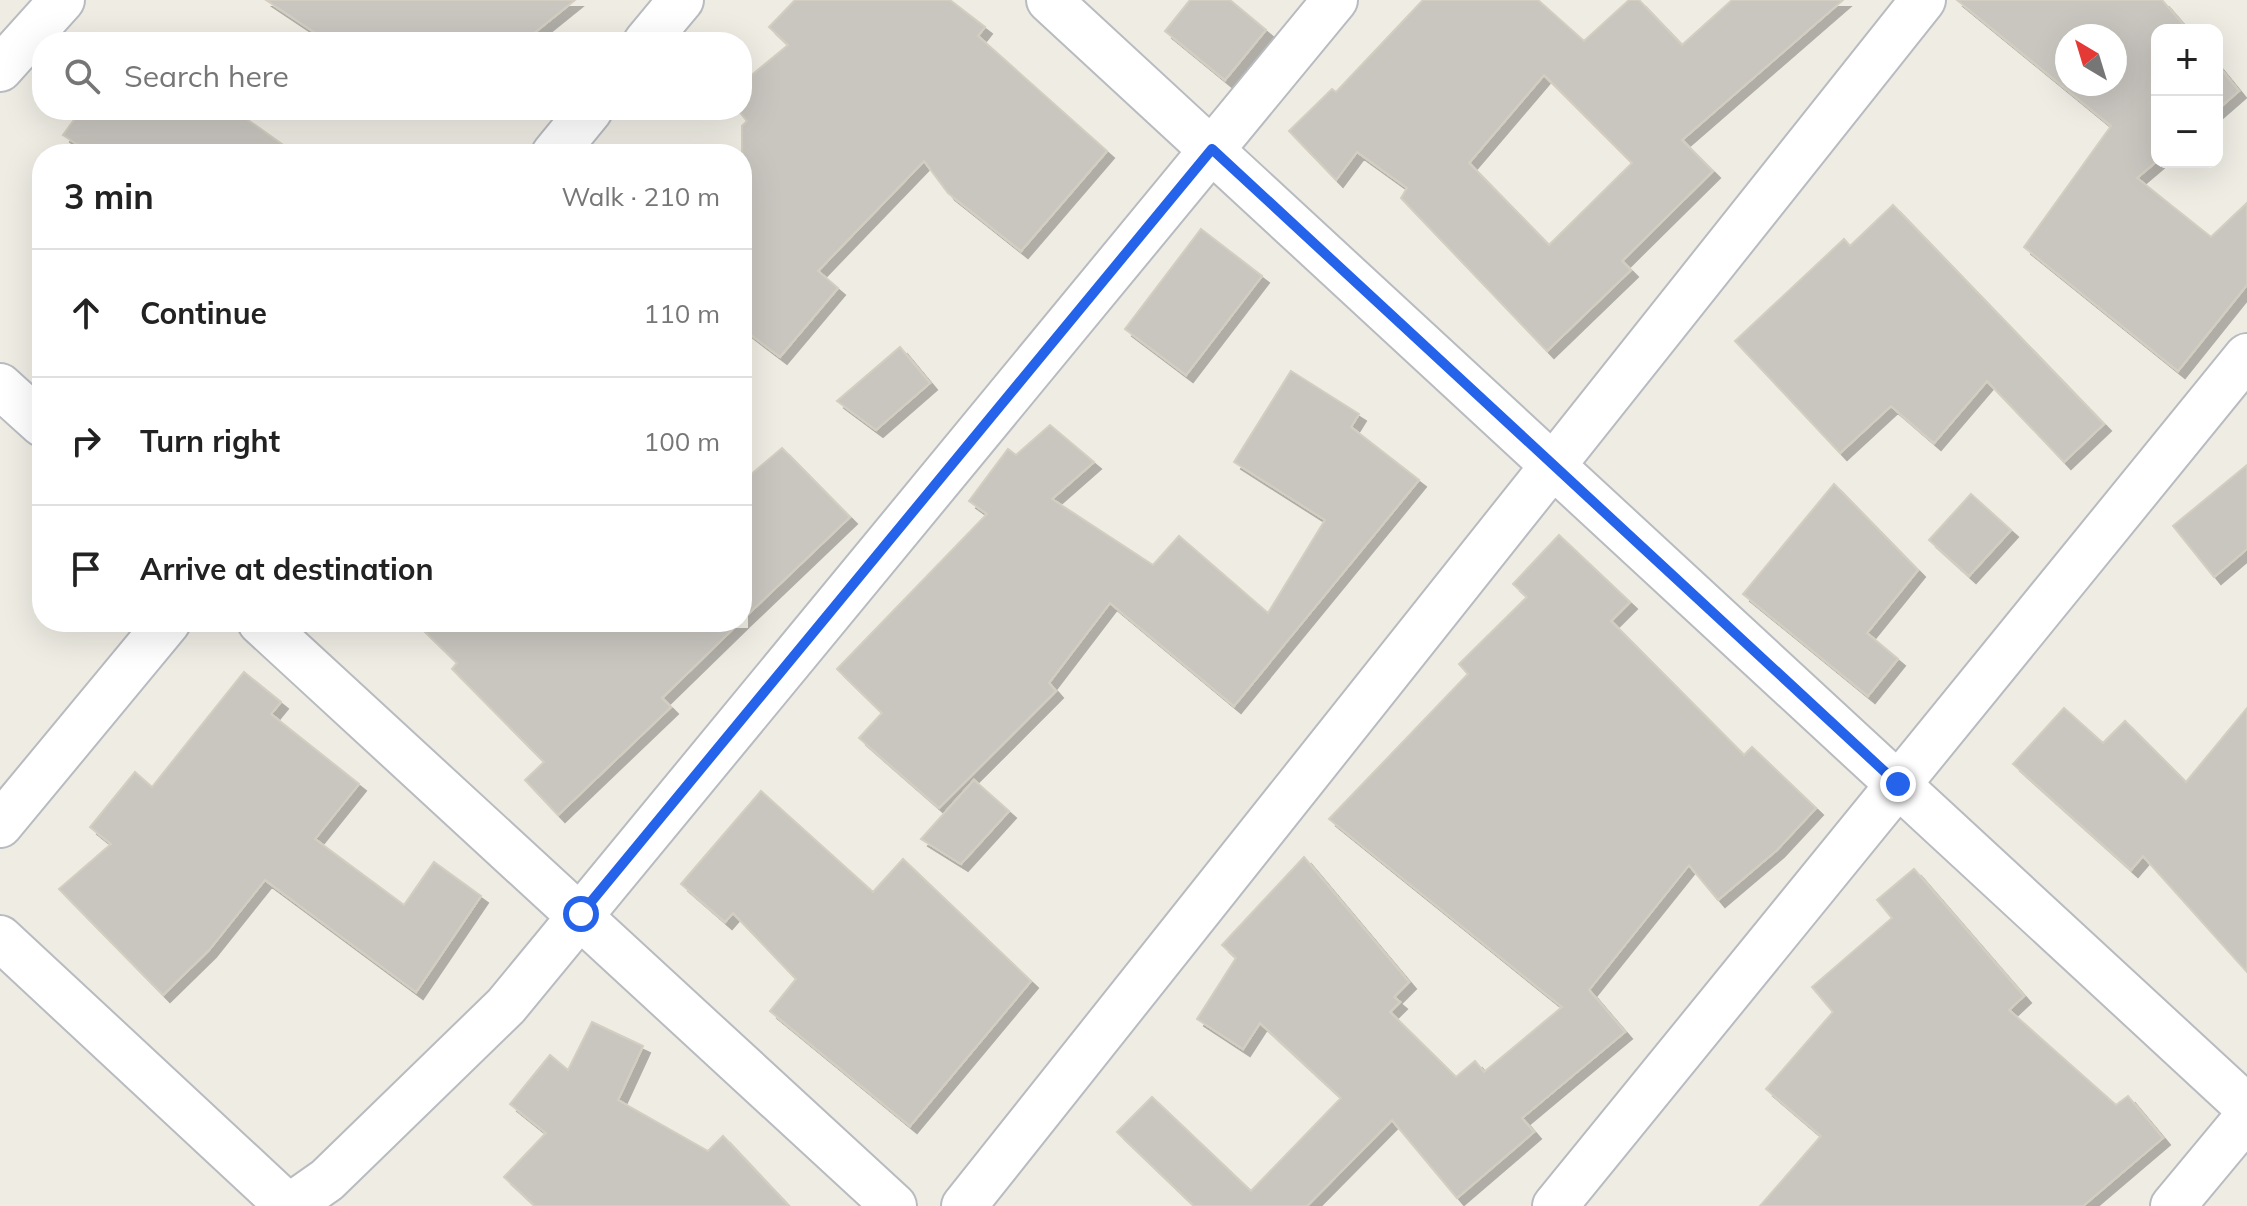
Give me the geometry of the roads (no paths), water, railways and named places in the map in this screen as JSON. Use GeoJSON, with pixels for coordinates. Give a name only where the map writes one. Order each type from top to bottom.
{"type":"FeatureCollection","features":[{"type":"Feature","properties":{"kind":"street"},"geometry":{"type":"LineString","coordinates":[[654,32],[681,0]]}},
{"type":"Feature","properties":{"kind":"street"},"geometry":{"type":"LineString","coordinates":[[1049,0],[2247,1107]]}},
{"type":"Feature","properties":{"kind":"street"},"geometry":{"type":"LineString","coordinates":[[0,938],[289,1206],[327,1180],[506,1006],[1335,0]]}},
{"type":"Feature","properties":{"kind":"street"},"geometry":{"type":"LineString","coordinates":[[964,1206],[1923,0]]}},
{"type":"Feature","properties":{"kind":"street"},"geometry":{"type":"LineString","coordinates":[[0,69],[54,3]]}},
{"type":"Feature","properties":{"kind":"street"},"geometry":{"type":"LineString","coordinates":[[562,144],[582,120]]}},
{"type":"Feature","properties":{"kind":"street"},"geometry":{"type":"LineString","coordinates":[[1555,1206],[2247,356]]}},
{"type":"Feature","properties":{"kind":"street"},"geometry":{"type":"LineString","coordinates":[[0,386],[32,415]]}},
{"type":"Feature","properties":{"kind":"street"},"geometry":{"type":"LineString","coordinates":[[0,825],[160,632]]}},
{"type":"Feature","properties":{"kind":"street"},"geometry":{"type":"LineString","coordinates":[[271,632],[581,914],[894,1206]]}},
{"type":"Feature","properties":{"kind":"street"},"geometry":{"type":"LineString","coordinates":[[2173,1206],[2247,1117]]}}]}
